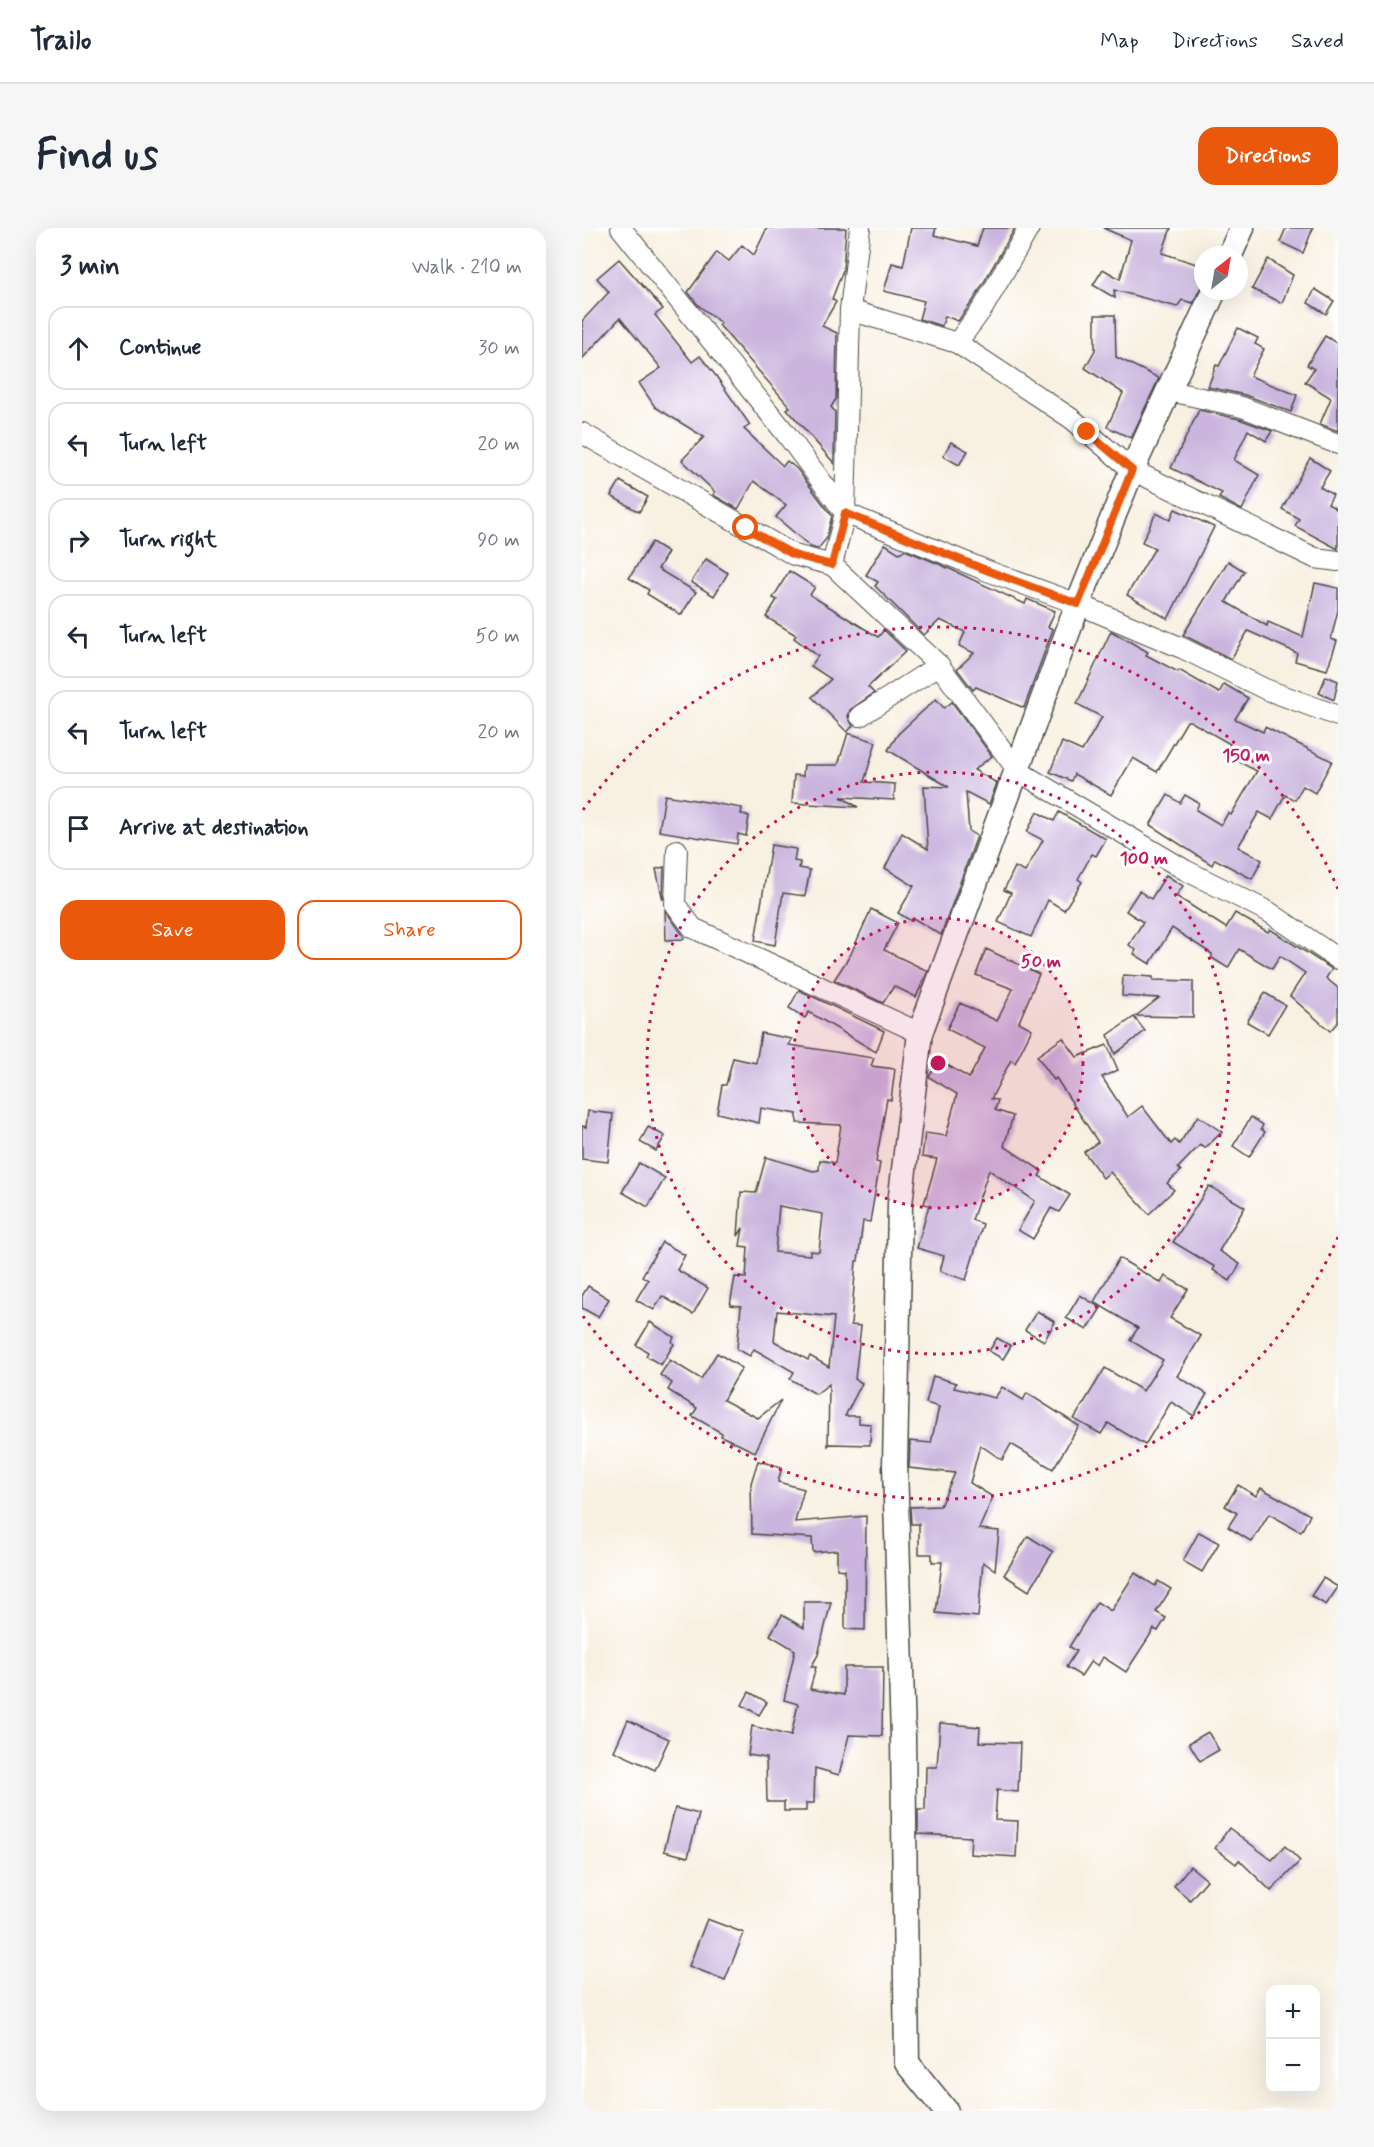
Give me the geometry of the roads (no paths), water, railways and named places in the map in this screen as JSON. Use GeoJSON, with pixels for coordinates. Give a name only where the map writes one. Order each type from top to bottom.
{"type":"FeatureCollection","features":[{"type":"Feature","properties":{"kind":"street"},"geometry":{"type":"LineString","coordinates":[[621,228],[787,435],[845,513],[1078,604],[1182,648],[1265,689],[1338,716]]}},
{"type":"Feature","properties":{"kind":"street"},"geometry":{"type":"LineString","coordinates":[[832,565],[845,513],[850,310],[860,228]]}},
{"type":"Feature","properties":{"kind":"street"},"geometry":{"type":"LineString","coordinates":[[957,343],[982,308],[1029,228]]}},
{"type":"Feature","properties":{"kind":"street"},"geometry":{"type":"LineString","coordinates":[[1234,246],[1242,228]]}},
{"type":"Feature","properties":{"kind":"street"},"geometry":{"type":"LineString","coordinates":[[946,2111],[907,2063],[903,1738],[895,1465],[900,1204],[920,1033],[1078,604],[1132,470],[1210,300]]}},
{"type":"Feature","properties":{"kind":"street"},"geometry":{"type":"LineString","coordinates":[[850,310],[957,343],[1072,419],[1132,470],[1315,558],[1338,561]]}},
{"type":"Feature","properties":{"kind":"street"},"geometry":{"type":"LineString","coordinates":[[1170,391],[1242,407],[1338,444]]}},
{"type":"Feature","properties":{"kind":"street"},"geometry":{"type":"LineString","coordinates":[[585,440],[794,555],[832,565],[939,665],[1018,771],[1185,870],[1269,912],[1338,959]]}},
{"type":"Feature","properties":{"kind":"street"},"geometry":{"type":"LineString","coordinates":[[860,716],[939,665]]}},
{"type":"Feature","properties":{"kind":"street"},"geometry":{"type":"LineString","coordinates":[[677,850],[675,904],[693,928],[920,1033]]}}]}
